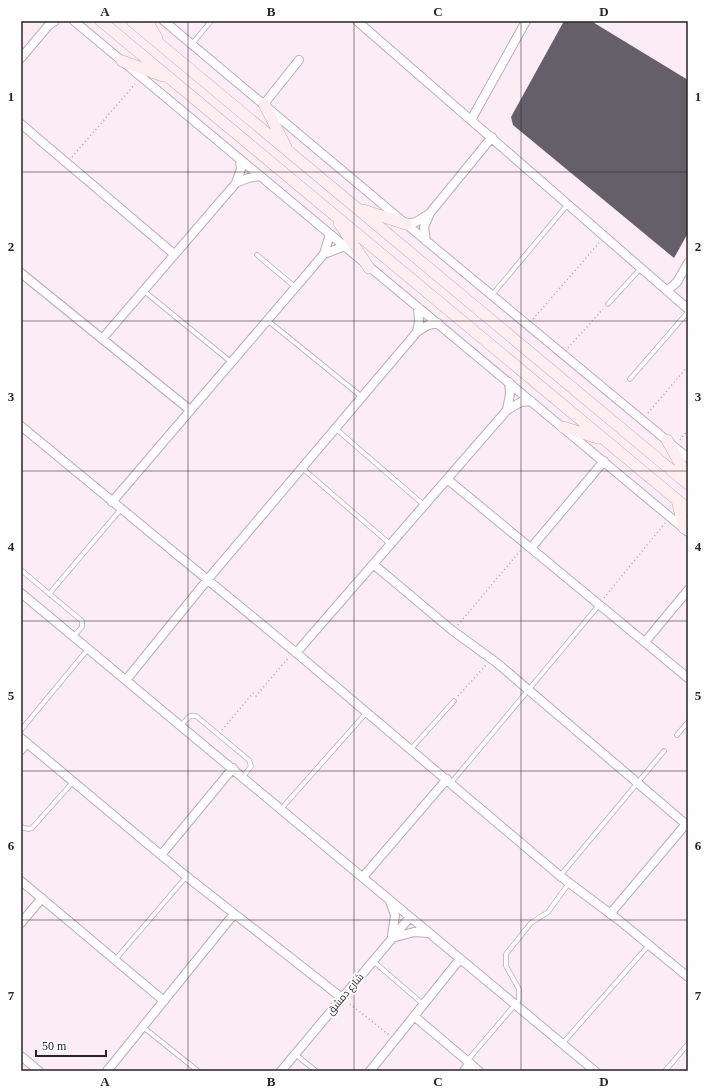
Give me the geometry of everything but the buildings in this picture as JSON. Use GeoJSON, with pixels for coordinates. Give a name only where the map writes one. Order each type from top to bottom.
{"type":"FeatureCollection","features":[{"type":"Feature","properties":{"kind":"main road"},"geometry":{"type":"LineString","coordinates":[[100,21],[172,79],[688,509]]}},
{"type":"Feature","properties":{"kind":"main road"},"geometry":{"type":"LineString","coordinates":[[132,21],[688,484]]}},
{"type":"Feature","properties":{"kind":"main road"},"geometry":{"type":"LineString","coordinates":[[147,21],[162,45]]}},
{"type":"Feature","properties":{"kind":"main road"},"geometry":{"type":"LineString","coordinates":[[122,61],[172,79]]}},
{"type":"Feature","properties":{"kind":"main road"},"geometry":{"type":"LineString","coordinates":[[264,104],[288,151]]}},
{"type":"Feature","properties":{"kind":"main road"},"geometry":{"type":"LineString","coordinates":[[356,208],[406,224]]}},
{"type":"Feature","properties":{"kind":"main road"},"geometry":{"type":"LineString","coordinates":[[332,212],[369,268]]}},
{"type":"Feature","properties":{"kind":"main road"},"geometry":{"type":"LineString","coordinates":[[563,427],[605,440]]}},
{"type":"Feature","properties":{"kind":"main road"},"geometry":{"type":"LineString","coordinates":[[671,443],[688,478]]}},
{"type":"Feature","properties":{"kind":"main road"},"geometry":{"type":"LineString","coordinates":[[677,500],[686,530]]}},
{"type":"Feature","properties":{"kind":"street"},"geometry":{"type":"LineString","coordinates":[[21,58],[49,24],[55,21]]}},
{"type":"Feature","properties":{"kind":"street"},"geometry":{"type":"LineString","coordinates":[[74,21],[345,246],[369,268],[531,400],[686,530]]}},
{"type":"Feature","properties":{"kind":"street"},"geometry":{"type":"LineString","coordinates":[[164,21],[688,458]]}},
{"type":"Feature","properties":{"kind":"street"},"geometry":{"type":"LineString","coordinates":[[357,21],[688,309]]}},
{"type":"Feature","properties":{"kind":"street"},"geometry":{"type":"LineString","coordinates":[[471,120],[526,21]]}},
{"type":"Feature","properties":{"kind":"street"},"geometry":{"type":"LineString","coordinates":[[264,104],[299,60]]}},
{"type":"Feature","properties":{"kind":"street"},"geometry":{"type":"LineString","coordinates":[[21,124],[174,254]]}},
{"type":"Feature","properties":{"kind":"street"},"geometry":{"type":"LineString","coordinates":[[426,241],[424,227],[430,214],[492,137]]}},
{"type":"Feature","properties":{"kind":"street"},"geometry":{"type":"LineString","coordinates":[[102,339],[236,183],[241,169],[240,160]]}},
{"type":"Feature","properties":{"kind":"street"},"geometry":{"type":"LineString","coordinates":[[236,183],[248,178],[260,176]]}},
{"type":"Feature","properties":{"kind":"street"},"geometry":{"type":"LineString","coordinates":[[406,224],[416,222],[430,214]]}},
{"type":"Feature","properties":{"kind":"street"},"geometry":{"type":"LineString","coordinates":[[112,502],[324,254],[330,234]]}},
{"type":"Feature","properties":{"kind":"street"},"geometry":{"type":"LineString","coordinates":[[324,254],[345,246]]}},
{"type":"Feature","properties":{"kind":"street"},"geometry":{"type":"LineString","coordinates":[[667,291],[677,282],[688,263]]}},
{"type":"Feature","properties":{"kind":"street"},"geometry":{"type":"LineString","coordinates":[[21,273],[190,410]]}},
{"type":"Feature","properties":{"kind":"street"},"geometry":{"type":"LineString","coordinates":[[417,332],[419,322],[418,307]]}},
{"type":"Feature","properties":{"kind":"street"},"geometry":{"type":"LineString","coordinates":[[126,680],[208,580],[417,332],[428,325],[438,324]]}},
{"type":"Feature","properties":{"kind":"street"},"geometry":{"type":"LineString","coordinates":[[507,410],[510,394],[509,382]]}},
{"type":"Feature","properties":{"kind":"street"},"geometry":{"type":"LineString","coordinates":[[295,652],[507,410],[521,402],[531,400]]}},
{"type":"Feature","properties":{"kind":"street"},"geometry":{"type":"LineString","coordinates":[[21,426],[295,652],[560,876],[688,977]]}},
{"type":"Feature","properties":{"kind":"street"},"geometry":{"type":"LineString","coordinates":[[529,546],[604,461]]}},
{"type":"Feature","properties":{"kind":"street"},"geometry":{"type":"LineString","coordinates":[[448,479],[688,678]]}},
{"type":"Feature","properties":{"kind":"street"},"geometry":{"type":"LineString","coordinates":[[373,564],[453,631],[491,659],[687,825],[610,914]]}},
{"type":"Feature","properties":{"kind":"street"},"geometry":{"type":"LineString","coordinates":[[645,642],[688,590]]}},
{"type":"Feature","properties":{"kind":"street"},"geometry":{"type":"LineString","coordinates":[[21,593],[595,1071]]}},
{"type":"Feature","properties":{"kind":"street"},"geometry":{"type":"LineString","coordinates":[[21,750],[24,741],[186,876],[342,998]]}},
{"type":"Feature","properties":{"kind":"street"},"geometry":{"type":"LineString","coordinates":[[161,855],[233,768]]}},
{"type":"Feature","properties":{"kind":"street"},"geometry":{"type":"LineString","coordinates":[[363,877],[449,781]]}},
{"type":"Feature","properties":{"kind":"street"},"geometry":{"type":"LineString","coordinates":[[21,881],[164,1001]]}},
{"type":"Feature","properties":{"kind":"street"},"geometry":{"type":"LineString","coordinates":[[21,923],[42,898]]}},
{"type":"Feature","properties":{"kind":"street"},"geometry":{"type":"LineString","coordinates":[[390,900],[395,915],[392,938]]}},
{"type":"Feature","properties":{"kind":"street"},"geometry":{"type":"LineString","coordinates":[[107,1071],[234,914]]}},
{"type":"Feature","properties":{"kind":"street","name":"شارع دمشق"},"geometry":{"type":"LineString","coordinates":[[281,1071],[410,917]]}},
{"type":"Feature","properties":{"kind":"street"},"geometry":{"type":"LineString","coordinates":[[392,938],[414,932],[429,932]]}},
{"type":"Feature","properties":{"kind":"street"},"geometry":{"type":"LineString","coordinates":[[373,1070],[460,958]]}},
{"type":"Feature","properties":{"kind":"street"},"geometry":{"type":"LineString","coordinates":[[414,1016],[479,1071]]}},
{"type":"Feature","properties":{"kind":"street"},"geometry":{"type":"LineString","coordinates":[[21,1056],[39,1071]]}},
{"type":"Feature","properties":{"kind":"street"},"geometry":{"type":"LineString","coordinates":[[464,1071],[469,1062]]}},
{"type":"Feature","properties":{"kind":"lane"},"geometry":{"type":"LineString","coordinates":[[192,44],[212,21]]}},
{"type":"Feature","properties":{"kind":"lane"},"geometry":{"type":"LineString","coordinates":[[492,295],[568,204]]}},
{"type":"Feature","properties":{"kind":"lane"},"geometry":{"type":"LineString","coordinates":[[257,255],[296,287]]}},
{"type":"Feature","properties":{"kind":"lane"},"geometry":{"type":"LineString","coordinates":[[608,304],[641,268]]}},
{"type":"Feature","properties":{"kind":"lane"},"geometry":{"type":"LineString","coordinates":[[144,291],[231,362]]}},
{"type":"Feature","properties":{"kind":"lane"},"geometry":{"type":"LineString","coordinates":[[630,379],[688,312]]}},
{"type":"Feature","properties":{"kind":"lane"},"geometry":{"type":"LineString","coordinates":[[267,320],[362,397]]}},
{"type":"Feature","properties":{"kind":"lane"},"geometry":{"type":"LineString","coordinates":[[336,429],[425,505]]}},
{"type":"Feature","properties":{"kind":"lane"},"geometry":{"type":"LineString","coordinates":[[302,468],[391,544]]}},
{"type":"Feature","properties":{"kind":"lane"},"geometry":{"type":"LineString","coordinates":[[49,594],[121,509]]}},
{"type":"Feature","properties":{"kind":"lane"},"geometry":{"type":"LineString","coordinates":[[21,570],[82,621],[82,627],[74,636]]}},
{"type":"Feature","properties":{"kind":"lane"},"geometry":{"type":"LineString","coordinates":[[449,781],[599,605]]}},
{"type":"Feature","properties":{"kind":"lane"},"geometry":{"type":"LineString","coordinates":[[21,730],[88,649]]}},
{"type":"Feature","properties":{"kind":"lane"},"geometry":{"type":"LineString","coordinates":[[411,749],[454,701]]}},
{"type":"Feature","properties":{"kind":"lane"},"geometry":{"type":"LineString","coordinates":[[282,809],[366,712]]}},
{"type":"Feature","properties":{"kind":"lane"},"geometry":{"type":"LineString","coordinates":[[181,725],[190,716],[196,716],[251,761],[251,766],[243,777]]}},
{"type":"Feature","properties":{"kind":"lane"},"geometry":{"type":"LineString","coordinates":[[677,735],[688,722]]}},
{"type":"Feature","properties":{"kind":"lane"},"geometry":{"type":"LineString","coordinates":[[560,876],[664,751]]}},
{"type":"Feature","properties":{"kind":"lane"},"geometry":{"type":"LineString","coordinates":[[21,827],[28,829],[32,828],[72,782]]}},
{"type":"Feature","properties":{"kind":"lane"},"geometry":{"type":"LineString","coordinates":[[115,960],[186,876]]}},
{"type":"Feature","properties":{"kind":"lane"},"geometry":{"type":"LineString","coordinates":[[469,1062],[516,1005],[520,994],[519,989],[506,966],[506,954],[531,923],[548,912],[569,883]]}},
{"type":"Feature","properties":{"kind":"lane"},"geometry":{"type":"LineString","coordinates":[[562,1044],[649,945]]}},
{"type":"Feature","properties":{"kind":"lane"},"geometry":{"type":"LineString","coordinates":[[373,961],[423,1004]]}},
{"type":"Feature","properties":{"kind":"lane"},"geometry":{"type":"LineString","coordinates":[[143,1026],[198,1071]]}},
{"type":"Feature","properties":{"kind":"lane"},"geometry":{"type":"LineString","coordinates":[[665,1071],[688,1044]]}},
{"type":"Feature","properties":{"kind":"lane"},"geometry":{"type":"LineString","coordinates":[[295,1054],[316,1071]]}},
{"type":"Feature","properties":{"kind":"path"},"geometry":{"type":"LineString","coordinates":[[67,163],[142,77]]}},
{"type":"Feature","properties":{"kind":"path"},"geometry":{"type":"LineString","coordinates":[[528,325],[605,236]]}},
{"type":"Feature","properties":{"kind":"path"},"geometry":{"type":"LineString","coordinates":[[563,353],[608,304]]}},
{"type":"Feature","properties":{"kind":"path"},"geometry":{"type":"LineString","coordinates":[[643,420],[688,366]]}},
{"type":"Feature","properties":{"kind":"path"},"geometry":{"type":"LineString","coordinates":[[671,443],[688,430]]}},
{"type":"Feature","properties":{"kind":"path"},"geometry":{"type":"LineString","coordinates":[[599,605],[670,517]]}},
{"type":"Feature","properties":{"kind":"path"},"geometry":{"type":"LineString","coordinates":[[453,631],[529,546]]}},
{"type":"Feature","properties":{"kind":"path"},"geometry":{"type":"LineString","coordinates":[[218,734],[253,693],[256,696],[295,652]]}},
{"type":"Feature","properties":{"kind":"path"},"geometry":{"type":"LineString","coordinates":[[454,701],[491,659]]}},
{"type":"Feature","properties":{"kind":"path"},"geometry":{"type":"LineString","coordinates":[[342,998],[395,1040]]}}]}
